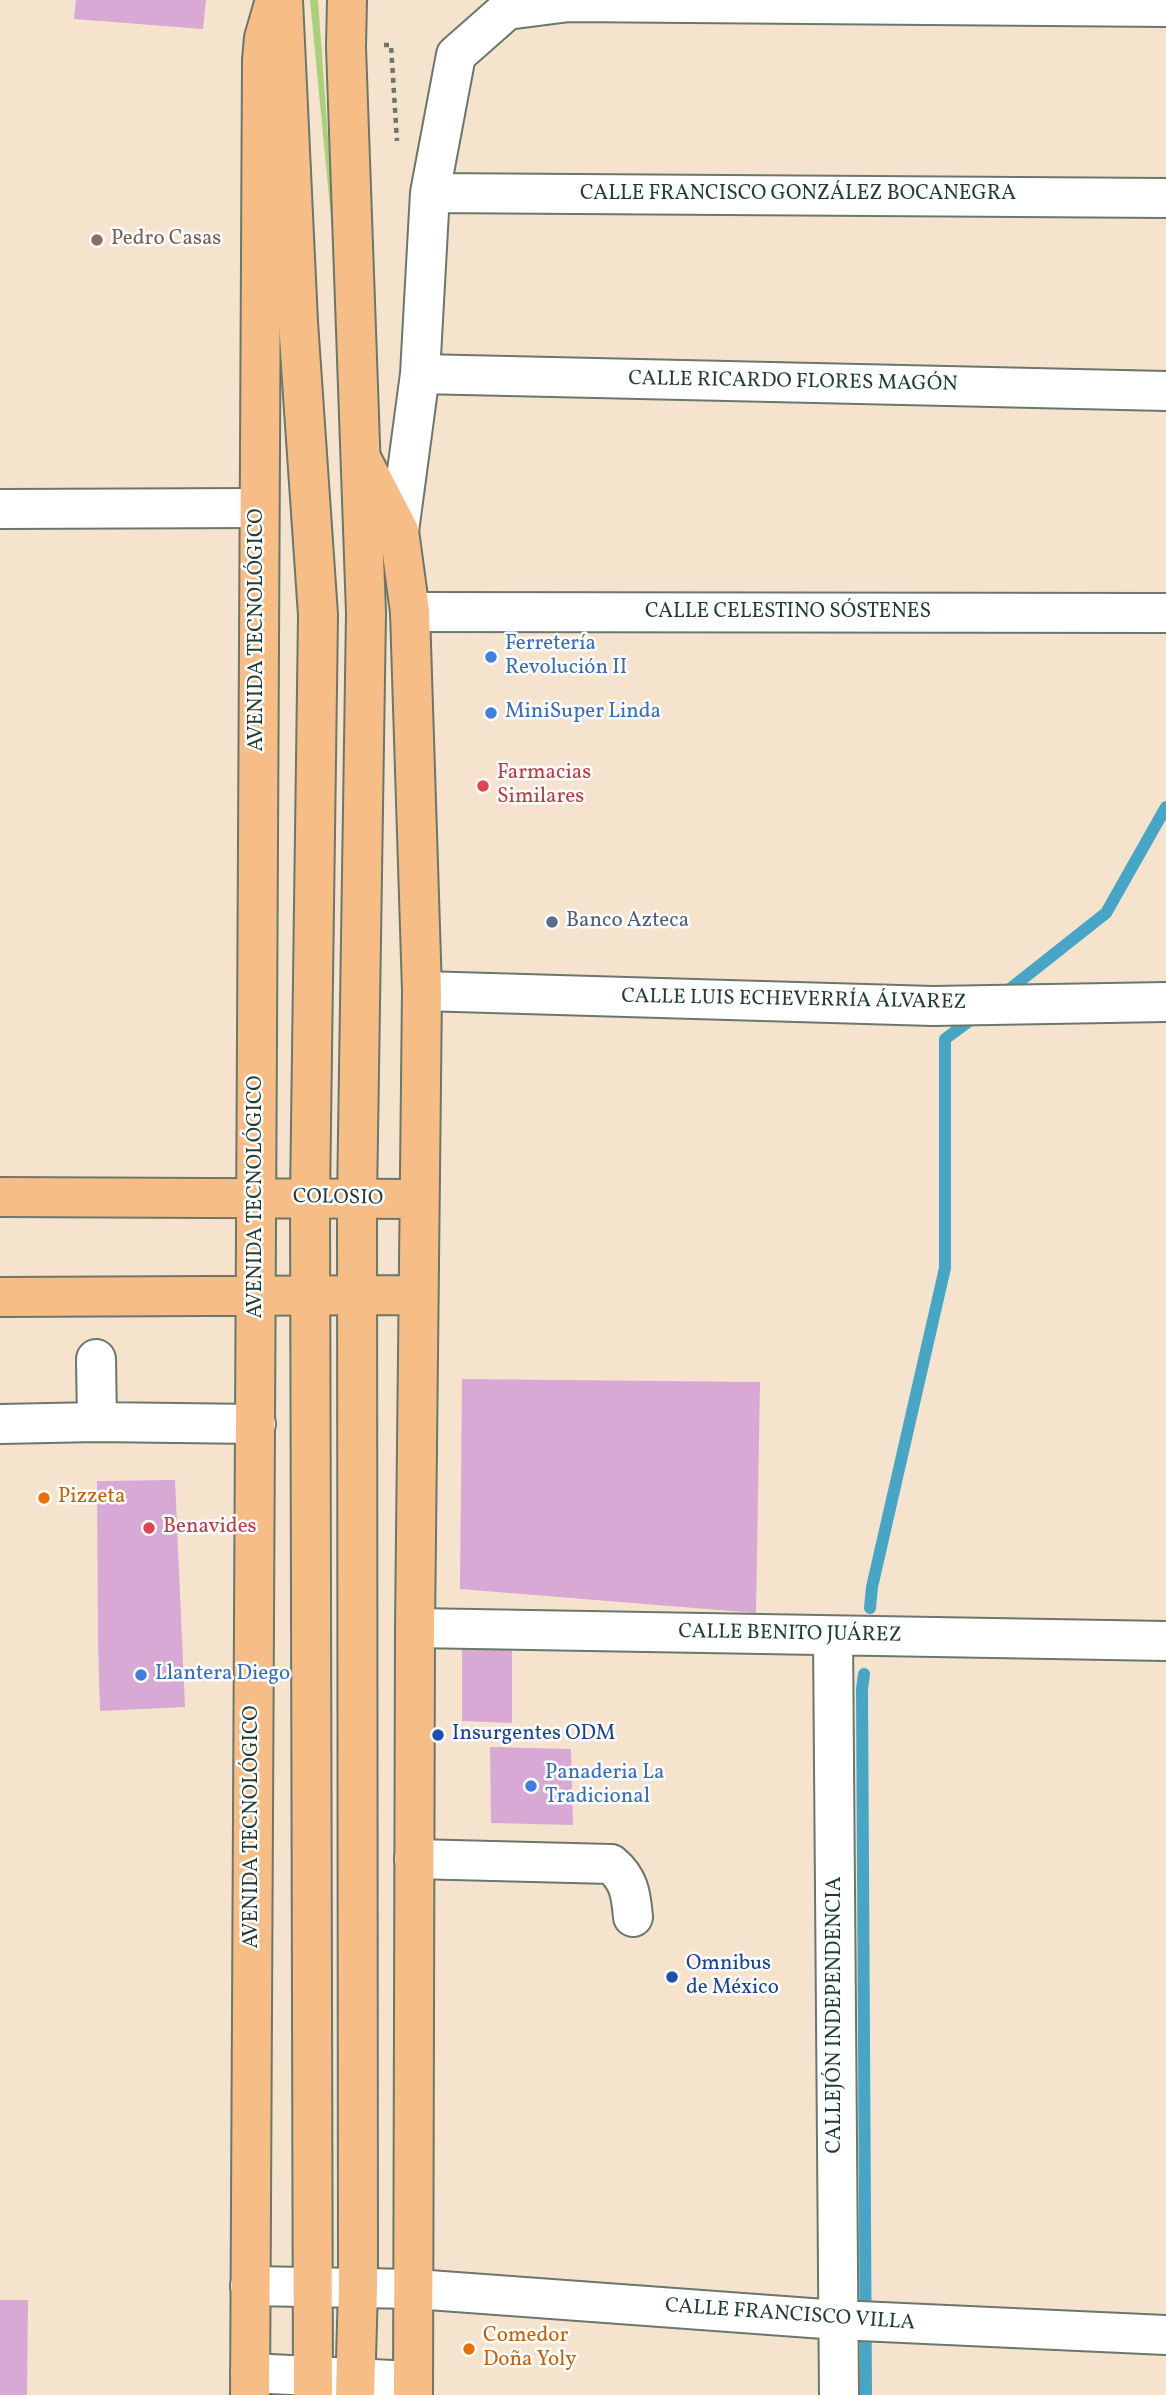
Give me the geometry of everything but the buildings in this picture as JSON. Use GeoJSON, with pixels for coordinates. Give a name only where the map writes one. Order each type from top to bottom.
{"type":"FeatureCollection","features":[{"type":"Feature","properties":{"kind":"main road","name":"AVENIDA TECNOLÓGICO"},"geometry":{"type":"LineString","coordinates":[[250,2384],[262,60],[264,38],[275,0]]}},
{"type":"Feature","properties":{"kind":"main road"},"geometry":{"type":"LineString","coordinates":[[283,0],[298,322],[318,615],[309,1296],[313,2386]]}},
{"type":"Feature","properties":{"kind":"main road"},"geometry":{"type":"LineString","coordinates":[[346,0],[345,47],[366,612],[357,1200],[358,2288],[355,2386]]}},
{"type":"Feature","properties":{"kind":"main road"},"geometry":{"type":"LineString","coordinates":[[362,460],[399,531],[410,612],[422,991],[415,1628],[413,2388]]}},
{"type":"Feature","properties":{"kind":"main road","name":"COLOSIO"},"geometry":{"type":"LineString","coordinates":[[0,1197],[418,1199]]}},
{"type":"Feature","properties":{"kind":"main road"},"geometry":{"type":"LineString","coordinates":[[0,1297],[418,1295]]}},
{"type":"Feature","properties":{"kind":"street"},"geometry":{"type":"LineString","coordinates":[[399,531],[420,374],[430,193],[456,55],[508,10],[569,2],[1166,7]]}},
{"type":"Feature","properties":{"kind":"street","name":"CALLE FRANCISCO GONZÁLEZ BOCANEGRA"},"geometry":{"type":"LineString","coordinates":[[430,193],[1166,198]]}},
{"type":"Feature","properties":{"kind":"street","name":"CALLE RICARDO FLORES MAGÓN"},"geometry":{"type":"LineString","coordinates":[[420,374],[1166,391]]}},
{"type":"Feature","properties":{"kind":"street"},"geometry":{"type":"LineString","coordinates":[[0,509],[258,508]]}},
{"type":"Feature","properties":{"kind":"street","name":"CALLE CELESTINO SÓSTENES"},"geometry":{"type":"LineString","coordinates":[[410,612],[1166,613]]}},
{"type":"Feature","properties":{"kind":"street","name":"CALLE LUIS ECHEVERRÍA ÁLVAREZ"},"geometry":{"type":"LineString","coordinates":[[422,991],[933,1006],[1166,1002]]}},
{"type":"Feature","properties":{"kind":"street"},"geometry":{"type":"LineString","coordinates":[[96,1359],[97,1422]]}},
{"type":"Feature","properties":{"kind":"street"},"geometry":{"type":"LineString","coordinates":[[0,1424],[256,1424]]}},
{"type":"Feature","properties":{"kind":"street","name":"CALLE BENITO JUÁREZ"},"geometry":{"type":"LineString","coordinates":[[415,1628],[1166,1641]]}},
{"type":"Feature","properties":{"kind":"street","name":"CALLEJÓN INDEPENDENCIA"},"geometry":{"type":"LineString","coordinates":[[833,1636],[839,2395]]}},
{"type":"Feature","properties":{"kind":"street"},"geometry":{"type":"LineString","coordinates":[[414,1859],[611,1864],[622,1874],[631,1891],[633,1916]]}},
{"type":"Feature","properties":{"kind":"street","name":"CALLE FRANCISCO VILLA"},"geometry":{"type":"LineString","coordinates":[[250,2286],[415,2289],[838,2320],[1166,2335]]}},
{"type":"Feature","properties":{"kind":"street"},"geometry":{"type":"LineString","coordinates":[[250,2384],[413,2388]]}},
{"type":"Feature","properties":{"kind":"green space"},"geometry":{"type":"Polygon","coordinates":[[[310,0],[318,0],[342,331],[310,0]]]}},
{"type":"Feature","properties":{"kind":"waterway"},"geometry":{"type":"LineString","coordinates":[[1001,996],[1106,913],[1166,807]]}},
{"type":"Feature","properties":{"kind":"waterway"},"geometry":{"type":"LineString","coordinates":[[870,1608],[872,1587],[945,1268],[945,1039],[976,1016]]}},
{"type":"Feature","properties":{"kind":"waterway"},"geometry":{"type":"LineString","coordinates":[[864,1674],[866,2395]]}},
{"type":"Feature","properties":{"kind":"place","name":"Pedro Casas"},"geometry":{"type":"Point","coordinates":[97,240]}},
{"type":"Feature","properties":{"kind":"place","name":"Ferretería Revolución II"},"geometry":{"type":"Point","coordinates":[491,657]}},
{"type":"Feature","properties":{"kind":"place","name":"MiniSuper Linda"},"geometry":{"type":"Point","coordinates":[491,713]}},
{"type":"Feature","properties":{"kind":"place","name":"Farmacias Similares"},"geometry":{"type":"Point","coordinates":[483,786]}},
{"type":"Feature","properties":{"kind":"place","name":"Banco Azteca"},"geometry":{"type":"Point","coordinates":[552,922]}},
{"type":"Feature","properties":{"kind":"place","name":"Pizzeta"},"geometry":{"type":"Point","coordinates":[44,1498]}},
{"type":"Feature","properties":{"kind":"place","name":"Benavides"},"geometry":{"type":"Point","coordinates":[149,1528]}},
{"type":"Feature","properties":{"kind":"place","name":"Llantera Diego"},"geometry":{"type":"Point","coordinates":[141,1675]}},
{"type":"Feature","properties":{"kind":"place","name":"Insurgentes ODM"},"geometry":{"type":"Point","coordinates":[438,1735]}},
{"type":"Feature","properties":{"kind":"place","name":"Panaderia La Tradicional"},"geometry":{"type":"Point","coordinates":[531,1786]}},
{"type":"Feature","properties":{"kind":"place","name":"Omnibus de México"},"geometry":{"type":"Point","coordinates":[672,1977]}},
{"type":"Feature","properties":{"kind":"place","name":"Comedor Doña Yoly"},"geometry":{"type":"Point","coordinates":[469,2349]}}]}
